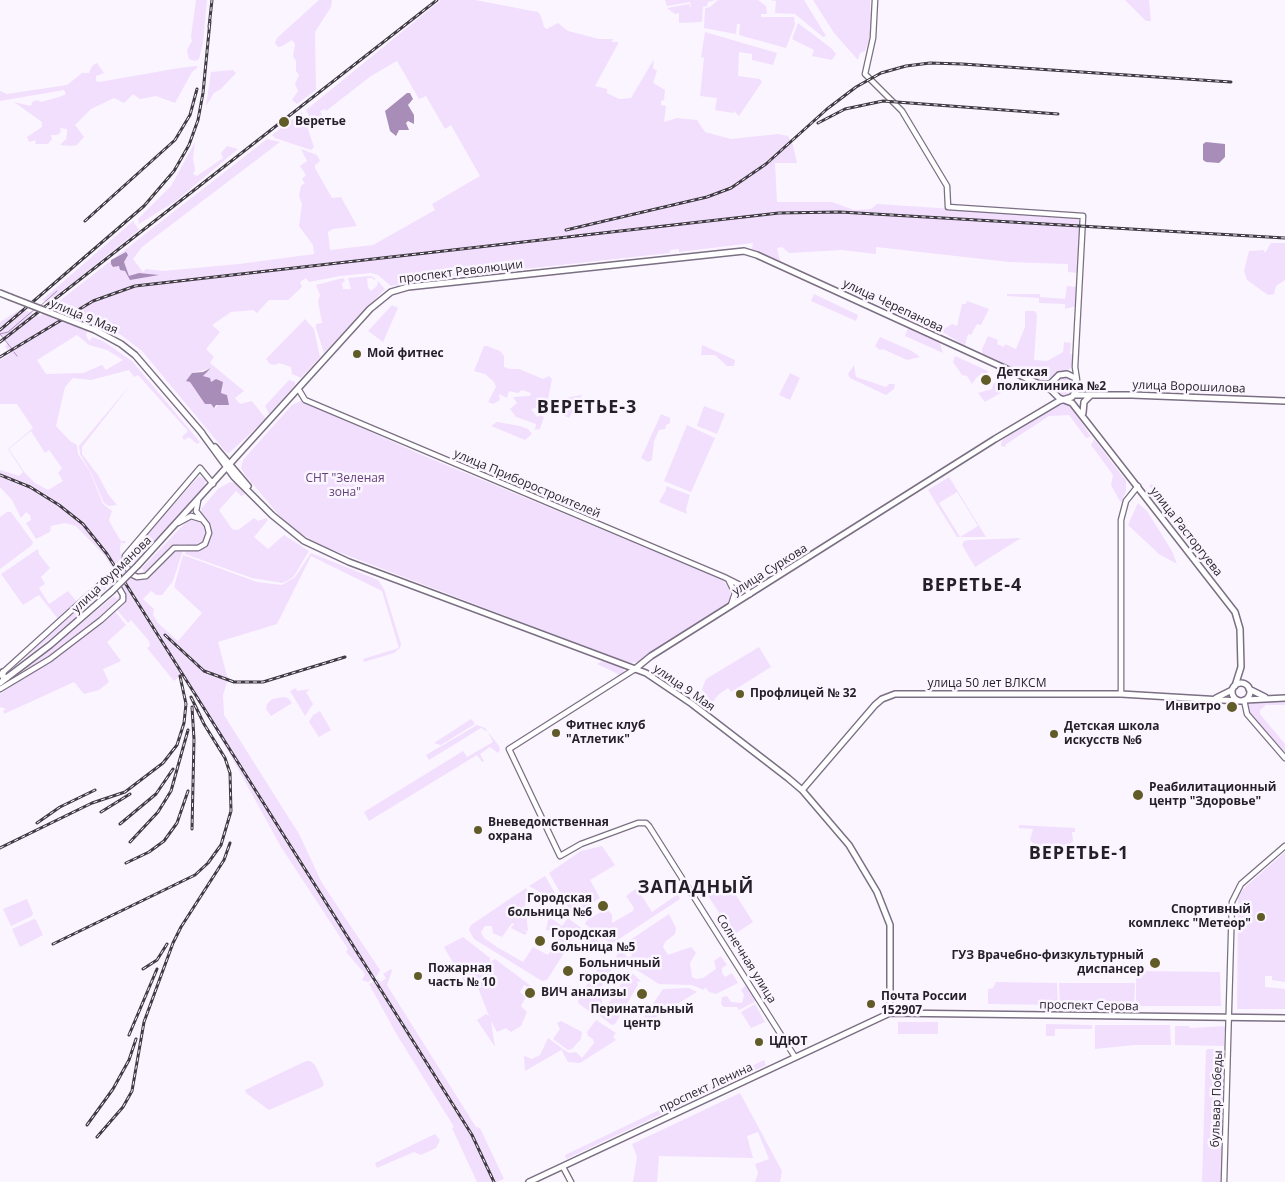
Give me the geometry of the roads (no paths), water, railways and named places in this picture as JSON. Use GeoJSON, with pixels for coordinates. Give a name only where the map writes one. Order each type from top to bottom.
{"type":"FeatureCollection","features":[{"type":"Feature","properties":{"kind":"main road","name":"улица Черепанова"},"geometry":{"type":"LineString","coordinates":[[744,251],[757,255],[1034,382],[1054,393]]}},
{"type":"Feature","properties":{"kind":"main road","name":"проспект Революции"},"geometry":{"type":"LineString","coordinates":[[230,467],[377,302],[395,290],[744,251]]}},
{"type":"Feature","properties":{"kind":"main road","name":"улица 9 Мая"},"geometry":{"type":"LineString","coordinates":[[0,293],[95,330],[121,344],[135,355],[259,500],[295,534],[335,556],[646,673],[669,688],[802,790],[853,850],[871,880],[886,913],[891,932],[890,1005],[893,1013]]}},
{"type":"Feature","properties":{"kind":"main road"},"geometry":{"type":"LineString","coordinates":[[1034,382],[1047,384],[1059,375],[1072,375],[1091,395],[1084,402],[1083,412]]}},
{"type":"Feature","properties":{"kind":"main road"},"geometry":{"type":"LineString","coordinates":[[1054,380],[1052,387],[1054,393],[1064,399],[1075,395],[1078,383]]}},
{"type":"Feature","properties":{"kind":"main road","name":"улица Суркова"},"geometry":{"type":"LineString","coordinates":[[1044,409],[1053,402],[1054,393]]}},
{"type":"Feature","properties":{"kind":"main road","name":"улица Ворошилова"},"geometry":{"type":"LineString","coordinates":[[1075,395],[1285,401]]}},
{"type":"Feature","properties":{"kind":"main road","name":"улица Расторгуева"},"geometry":{"type":"LineString","coordinates":[[1075,395],[1087,420]]}},
{"type":"Feature","properties":{"kind":"main road","name":"улица Суркова"},"geometry":{"type":"LineString","coordinates":[[635,669],[651,656],[1044,409],[1064,399]]}},
{"type":"Feature","properties":{"kind":"main road","name":"улица Расторгуева"},"geometry":{"type":"LineString","coordinates":[[1064,399],[1072,403],[1087,420],[1234,612],[1240,629],[1241,667],[1248,687]]}},
{"type":"Feature","properties":{"kind":"main road","name":"улица Фурманова"},"geometry":{"type":"LineString","coordinates":[[0,683],[8,680],[112,590],[230,467]]}},
{"type":"Feature","properties":{"kind":"main road","name":"улица Расторгуева"},"geometry":{"type":"LineString","coordinates":[[1234,688],[1241,667]]}},
{"type":"Feature","properties":{"kind":"main road"},"geometry":{"type":"LineString","coordinates":[[2,674],[8,680]]}},
{"type":"Feature","properties":{"kind":"main road","name":"улица 50 лет ВЛКСМ"},"geometry":{"type":"LineString","coordinates":[[1213,698],[1224,696],[1240,684],[1248,687]]}},
{"type":"Feature","properties":{"kind":"main road"},"geometry":{"type":"LineString","coordinates":[[1248,687],[1258,695],[1270,698]]}},
{"type":"Feature","properties":{"kind":"main road"},"geometry":{"type":"LineString","coordinates":[[1234,688],[1233,696],[1242,701],[1249,695],[1248,687]]}},
{"type":"Feature","properties":{"kind":"main road","name":"улица 50 лет ВЛКСМ"},"geometry":{"type":"LineString","coordinates":[[802,790],[875,705],[890,695],[1121,694],[1242,701],[1285,698]]}},
{"type":"Feature","properties":{"kind":"main road","name":"проспект Серова"},"geometry":{"type":"LineString","coordinates":[[893,1013],[1285,1018]]}},
{"type":"Feature","properties":{"kind":"main road","name":"проспект Ленина"},"geometry":{"type":"LineString","coordinates":[[529,1182],[893,1013]]}},
{"type":"Feature","properties":{"kind":"street"},"geometry":{"type":"LineString","coordinates":[[875,0],[873,38],[865,74],[902,111],[947,186],[948,207],[1083,216],[1075,363],[1078,383]]}},
{"type":"Feature","properties":{"kind":"street"},"geometry":{"type":"LineString","coordinates":[[1066,374],[1075,363]]}},
{"type":"Feature","properties":{"kind":"street","name":"улица Приборостроителей"},"geometry":{"type":"LineString","coordinates":[[299,390],[305,400],[724,577],[744,587],[750,594]]}},
{"type":"Feature","properties":{"kind":"street"},"geometry":{"type":"LineString","coordinates":[[198,501],[196,511],[210,533],[207,541],[201,547],[173,548],[144,577],[137,578],[124,562],[125,556],[200,468],[214,484]]}},
{"type":"Feature","properties":{"kind":"street"},"geometry":{"type":"LineString","coordinates":[[1121,694],[1120,524],[1126,502],[1138,486]]}},
{"type":"Feature","properties":{"kind":"street"},"geometry":{"type":"LineString","coordinates":[[178,523],[191,516],[202,519]]}},
{"type":"Feature","properties":{"kind":"street"},"geometry":{"type":"LineString","coordinates":[[724,577],[730,582],[735,593],[733,602],[729,607]]}},
{"type":"Feature","properties":{"kind":"street"},"geometry":{"type":"LineString","coordinates":[[0,689],[8,680],[67,647],[120,603],[124,597],[122,592],[110,579],[100,584],[2,674]]}},
{"type":"Feature","properties":{"kind":"street","name":"улица Суркова"},"geometry":{"type":"LineString","coordinates":[[635,669],[509,749],[560,856],[580,844],[638,823],[646,823]]}},
{"type":"Feature","properties":{"kind":"street"},"geometry":{"type":"LineString","coordinates":[[1242,701],[1247,714],[1285,758]]}},
{"type":"Feature","properties":{"kind":"street","name":"Солнечная улица"},"geometry":{"type":"LineString","coordinates":[[646,823],[651,828],[795,1057]]}},
{"type":"Feature","properties":{"kind":"street","name":"бульвар Победы"},"geometry":{"type":"LineString","coordinates":[[1224,1182],[1231,913],[1234,896],[1244,881],[1285,846]]}},
{"type":"Feature","properties":{"kind":"street"},"geometry":{"type":"LineString","coordinates":[[564,1167],[571,1182]]}},
{"type":"Feature","properties":{"kind":"waterway"},"geometry":{"type":"LineString","coordinates":[[39,307],[57,291]]}},
{"type":"Feature","properties":{"kind":"waterway"},"geometry":{"type":"LineString","coordinates":[[0,334],[8,332],[35,309]]}},
{"type":"Feature","properties":{"kind":"waterway"},"geometry":{"type":"LineString","coordinates":[[0,334],[12,349]]}},
{"type":"Feature","properties":{"kind":"waterway"},"geometry":{"type":"LineString","coordinates":[[14,352],[17,356]]}},
{"type":"Feature","properties":{"kind":"railway"},"geometry":{"type":"LineString","coordinates":[[209,27],[212,0]]}},
{"type":"Feature","properties":{"kind":"railway"},"geometry":{"type":"LineString","coordinates":[[0,342],[437,0]]}},
{"type":"Feature","properties":{"kind":"railway"},"geometry":{"type":"LineString","coordinates":[[0,330],[144,206],[174,171],[189,145],[198,120],[203,93],[210,21]]}},
{"type":"Feature","properties":{"kind":"railway"},"geometry":{"type":"LineString","coordinates":[[566,230],[707,197],[731,188],[766,164],[827,109],[856,87],[881,73],[906,66],[930,63],[962,64],[1231,82]]}},
{"type":"Feature","properties":{"kind":"railway"},"geometry":{"type":"LineString","coordinates":[[85,221],[175,140],[190,115],[197,89]]}},
{"type":"Feature","properties":{"kind":"railway"},"geometry":{"type":"LineString","coordinates":[[818,123],[845,109],[883,101],[1058,114]]}},
{"type":"Feature","properties":{"kind":"railway"},"geometry":{"type":"LineString","coordinates":[[0,357],[93,301],[135,286],[779,213],[840,212],[1285,238]]}},
{"type":"Feature","properties":{"kind":"railway"},"geometry":{"type":"LineString","coordinates":[[0,475],[30,487],[59,505],[83,524],[107,554],[472,1135],[494,1182]]}},
{"type":"Feature","properties":{"kind":"railway"},"geometry":{"type":"LineString","coordinates":[[165,635],[204,671],[234,682],[263,682],[345,657]]}},
{"type":"Feature","properties":{"kind":"railway"},"geometry":{"type":"LineString","coordinates":[[0,848],[92,803],[125,792],[163,763],[177,745],[184,723],[186,704],[180,676]]}},
{"type":"Feature","properties":{"kind":"railway"},"geometry":{"type":"LineString","coordinates":[[53,944],[195,875],[208,863],[221,845],[231,811],[230,773],[225,758],[204,724],[191,697]]}},
{"type":"Feature","properties":{"kind":"railway"},"geometry":{"type":"LineString","coordinates":[[192,707],[194,739],[192,829]]}},
{"type":"Feature","properties":{"kind":"railway"},"geometry":{"type":"LineString","coordinates":[[130,842],[158,812],[171,791],[188,730]]}},
{"type":"Feature","properties":{"kind":"railway"},"geometry":{"type":"LineString","coordinates":[[120,824],[156,794],[173,769]]}},
{"type":"Feature","properties":{"kind":"railway"},"geometry":{"type":"LineString","coordinates":[[37,823],[60,807],[95,790]]}},
{"type":"Feature","properties":{"kind":"railway"},"geometry":{"type":"LineString","coordinates":[[126,863],[149,852],[164,841],[177,823],[188,791]]}},
{"type":"Feature","properties":{"kind":"railway"},"geometry":{"type":"LineString","coordinates":[[101,812],[130,794]]}},
{"type":"Feature","properties":{"kind":"railway"},"geometry":{"type":"LineString","coordinates":[[97,1137],[123,1107],[132,1091],[144,1022],[173,943],[181,927],[224,860],[230,843]]}},
{"type":"Feature","properties":{"kind":"railway"},"geometry":{"type":"LineString","coordinates":[[143,969],[157,960],[167,944]]}},
{"type":"Feature","properties":{"kind":"railway"},"geometry":{"type":"LineString","coordinates":[[129,1035],[157,969]]}},
{"type":"Feature","properties":{"kind":"railway"},"geometry":{"type":"LineString","coordinates":[[87,1125],[113,1089],[129,1060],[136,1039]]}},
{"type":"Feature","properties":{"kind":"place","name":"Веретье"},"geometry":{"type":"Point","coordinates":[284,122]}},
{"type":"Feature","properties":{"kind":"place","name":"Мой фитнес"},"geometry":{"type":"Point","coordinates":[357,354]}},
{"type":"Feature","properties":{"kind":"place","name":"Детская поликлиника №2"},"geometry":{"type":"Point","coordinates":[986,380]}},
{"type":"Feature","properties":{"kind":"place","name":"Профлицей № 32"},"geometry":{"type":"Point","coordinates":[740,694]}},
{"type":"Feature","properties":{"kind":"place","name":"Инвитро"},"geometry":{"type":"Point","coordinates":[1232,707]}},
{"type":"Feature","properties":{"kind":"place","name":"Фитнес клуб \"Атлетик\""},"geometry":{"type":"Point","coordinates":[556,733]}},
{"type":"Feature","properties":{"kind":"place","name":"Детская школа искусств №6"},"geometry":{"type":"Point","coordinates":[1054,734]}},
{"type":"Feature","properties":{"kind":"place","name":"Реабилитационный центр \"Здоровье\""},"geometry":{"type":"Point","coordinates":[1138,795]}},
{"type":"Feature","properties":{"kind":"place","name":"Вневедомственная охрана"},"geometry":{"type":"Point","coordinates":[478,830]}},
{"type":"Feature","properties":{"kind":"place","name":"Городская больница №6"},"geometry":{"type":"Point","coordinates":[603,906]}},
{"type":"Feature","properties":{"kind":"place","name":"Спортивный комплекс \"Метеор\""},"geometry":{"type":"Point","coordinates":[1261,917]}},
{"type":"Feature","properties":{"kind":"place","name":"Городская больница №5"},"geometry":{"type":"Point","coordinates":[540,941]}},
{"type":"Feature","properties":{"kind":"place","name":"ГУЗ Врачебно-физкультурный диспансер"},"geometry":{"type":"Point","coordinates":[1155,963]}},
{"type":"Feature","properties":{"kind":"place","name":"Больничный городок"},"geometry":{"type":"Point","coordinates":[568,971]}},
{"type":"Feature","properties":{"kind":"place","name":"Пожарная часть № 10"},"geometry":{"type":"Point","coordinates":[418,976]}},
{"type":"Feature","properties":{"kind":"place","name":"ВИЧ анализы"},"geometry":{"type":"Point","coordinates":[530,993]}},
{"type":"Feature","properties":{"kind":"place","name":"Перинатальный центр"},"geometry":{"type":"Point","coordinates":[642,994]}},
{"type":"Feature","properties":{"kind":"place","name":"Почта России 152907"},"geometry":{"type":"Point","coordinates":[871,1004]}},
{"type":"Feature","properties":{"kind":"place","name":"ЦДЮТ"},"geometry":{"type":"Point","coordinates":[759,1042]}},
{"type":"Feature","properties":{"kind":"district","name":"ВЕРЕТЬЕ-3"},"geometry":{"type":"Point","coordinates":[587,408]}},
{"type":"Feature","properties":{"kind":"district","name":"ВЕРЕТЬЕ-4"},"geometry":{"type":"Point","coordinates":[972,586]}},
{"type":"Feature","properties":{"kind":"district","name":"ВЕРЕТЬЕ-1"},"geometry":{"type":"Point","coordinates":[1079,854]}},
{"type":"Feature","properties":{"kind":"district","name":"ЗАПАДНЫЙ"},"geometry":{"type":"Point","coordinates":[696,888]}},
{"type":"Feature","properties":{"kind":"park label","name":"СНТ \"Зеленая зона\""},"geometry":{"type":"Point","coordinates":[345,486]}}]}
